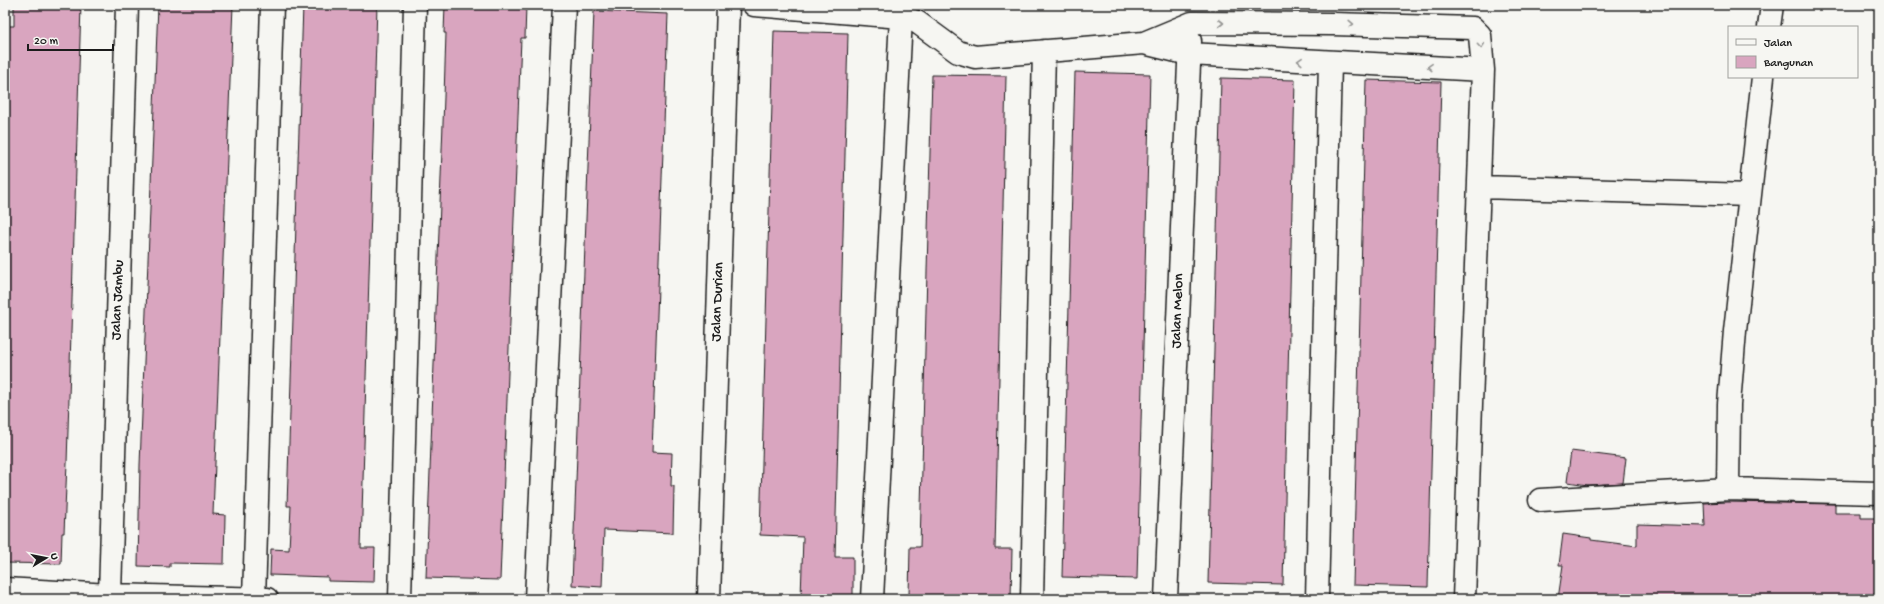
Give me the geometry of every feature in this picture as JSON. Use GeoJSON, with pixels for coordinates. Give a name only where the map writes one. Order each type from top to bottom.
{"type":"FeatureCollection","features":[{"type":"Feature","properties":{"kind":"street","name":"Jalan Jambu"},"geometry":{"type":"LineString","coordinates":[[110,595],[126,5]]}},
{"type":"Feature","properties":{"kind":"street"},"geometry":{"type":"LineString","coordinates":[[254,599],[272,5]]}},
{"type":"Feature","properties":{"kind":"street"},"geometry":{"type":"LineString","coordinates":[[400,599],[415,5]]}},
{"type":"Feature","properties":{"kind":"street"},"geometry":{"type":"LineString","coordinates":[[536,599],[564,5]]}},
{"type":"Feature","properties":{"kind":"street","name":"Jalan Durian"},"geometry":{"type":"LineString","coordinates":[[709,599],[728,5]]}},
{"type":"Feature","properties":{"kind":"street"},"geometry":{"type":"LineString","coordinates":[[754,5],[901,17],[917,22],[958,52],[975,57],[1044,50],[1144,43],[1189,54],[1330,63],[1483,70]]}},
{"type":"Feature","properties":{"kind":"street"},"geometry":{"type":"LineString","coordinates":[[1769,26],[1772,5]]}},
{"type":"Feature","properties":{"kind":"street"},"geometry":{"type":"LineString","coordinates":[[872,599],[901,17]]}},
{"type":"Feature","properties":{"kind":"street"},"geometry":{"type":"LineString","coordinates":[[1144,43],[1192,23],[1333,24],[1473,28],[1480,35],[1483,70],[1480,187],[1464,599]]}},
{"type":"Feature","properties":{"kind":"street","name":"Jalan Melon"},"geometry":{"type":"LineString","coordinates":[[1166,599],[1189,54],[1192,23]]}},
{"type":"Feature","properties":{"kind":"street"},"geometry":{"type":"LineString","coordinates":[[1032,599],[1044,50]]}},
{"type":"Feature","properties":{"kind":"street"},"geometry":{"type":"LineString","coordinates":[[1317,599],[1330,63]]}},
{"type":"Feature","properties":{"kind":"street"},"geometry":{"type":"LineString","coordinates":[[1728,489],[1730,404],[1734,345],[1763,78]]}},
{"type":"Feature","properties":{"kind":"street"},"geometry":{"type":"LineString","coordinates":[[1480,187],[1750,195]]}},
{"type":"Feature","properties":{"kind":"street"},"geometry":{"type":"LineString","coordinates":[[1540,500],[1728,489],[1879,494]]}},
{"type":"Feature","properties":{"kind":"street"},"geometry":{"type":"LineString","coordinates":[[5,589],[110,595],[267,599]]}},
{"type":"Feature","properties":{"kind":"building"},"geometry":{"type":"Polygon","coordinates":[[[14,5],[81,5],[67,463],[61,564],[5,563],[5,51],[6,26],[14,26],[14,5]]]}},
{"type":"Feature","properties":{"kind":"building"},"geometry":{"type":"Polygon","coordinates":[[[158,5],[233,5],[213,514],[225,515],[224,564],[170,563],[170,567],[138,566],[140,465],[158,5]]]}},
{"type":"Feature","properties":{"kind":"building"},"geometry":{"type":"Polygon","coordinates":[[[303,5],[377,5],[361,548],[375,548],[374,582],[328,581],[328,577],[270,575],[271,549],[289,550],[291,506],[287,506],[303,5]]]}},
{"type":"Feature","properties":{"kind":"building"},"geometry":{"type":"Polygon","coordinates":[[[445,5],[526,5],[525,38],[521,38],[500,580],[426,578],[444,97],[446,33],[444,33],[445,5]]]}},
{"type":"Feature","properties":{"kind":"building"},"geometry":{"type":"Polygon","coordinates":[[[594,11],[668,14],[652,452],[672,453],[671,486],[674,486],[673,533],[604,530],[602,587],[572,585],[594,11]]]}},
{"type":"Feature","properties":{"kind":"building"},"geometry":{"type":"Polygon","coordinates":[[[774,31],[848,33],[835,557],[853,557],[853,598],[801,597],[803,537],[760,535],[774,31]]]}},
{"type":"Feature","properties":{"kind":"building"},"geometry":{"type":"Polygon","coordinates":[[[1075,72],[1150,74],[1137,579],[1062,577],[1075,72]]]}},
{"type":"Feature","properties":{"kind":"building"},"geometry":{"type":"Polygon","coordinates":[[[932,75],[1006,76],[995,549],[1012,549],[1011,598],[909,596],[910,547],[920,547],[932,75]]]}},
{"type":"Feature","properties":{"kind":"building"},"geometry":{"type":"Polygon","coordinates":[[[1221,78],[1295,80],[1283,585],[1208,583],[1221,78]]]}},
{"type":"Feature","properties":{"kind":"building"},"geometry":{"type":"Polygon","coordinates":[[[1366,80],[1441,82],[1428,587],[1353,585],[1366,80]]]}},
{"type":"Feature","properties":{"kind":"building"},"geometry":{"type":"Polygon","coordinates":[[[1571,451],[1626,458],[1623,483],[1588,485],[1567,482],[1571,451]]]}},
{"type":"Feature","properties":{"kind":"building"},"geometry":{"type":"Polygon","coordinates":[[[1704,503],[1835,504],[1835,513],[1861,513],[1861,518],[1879,518],[1879,599],[1558,599],[1563,565],[1559,565],[1563,534],[1591,538],[1591,540],[1637,546],[1637,524],[1705,526],[1704,503]]]}}]}
